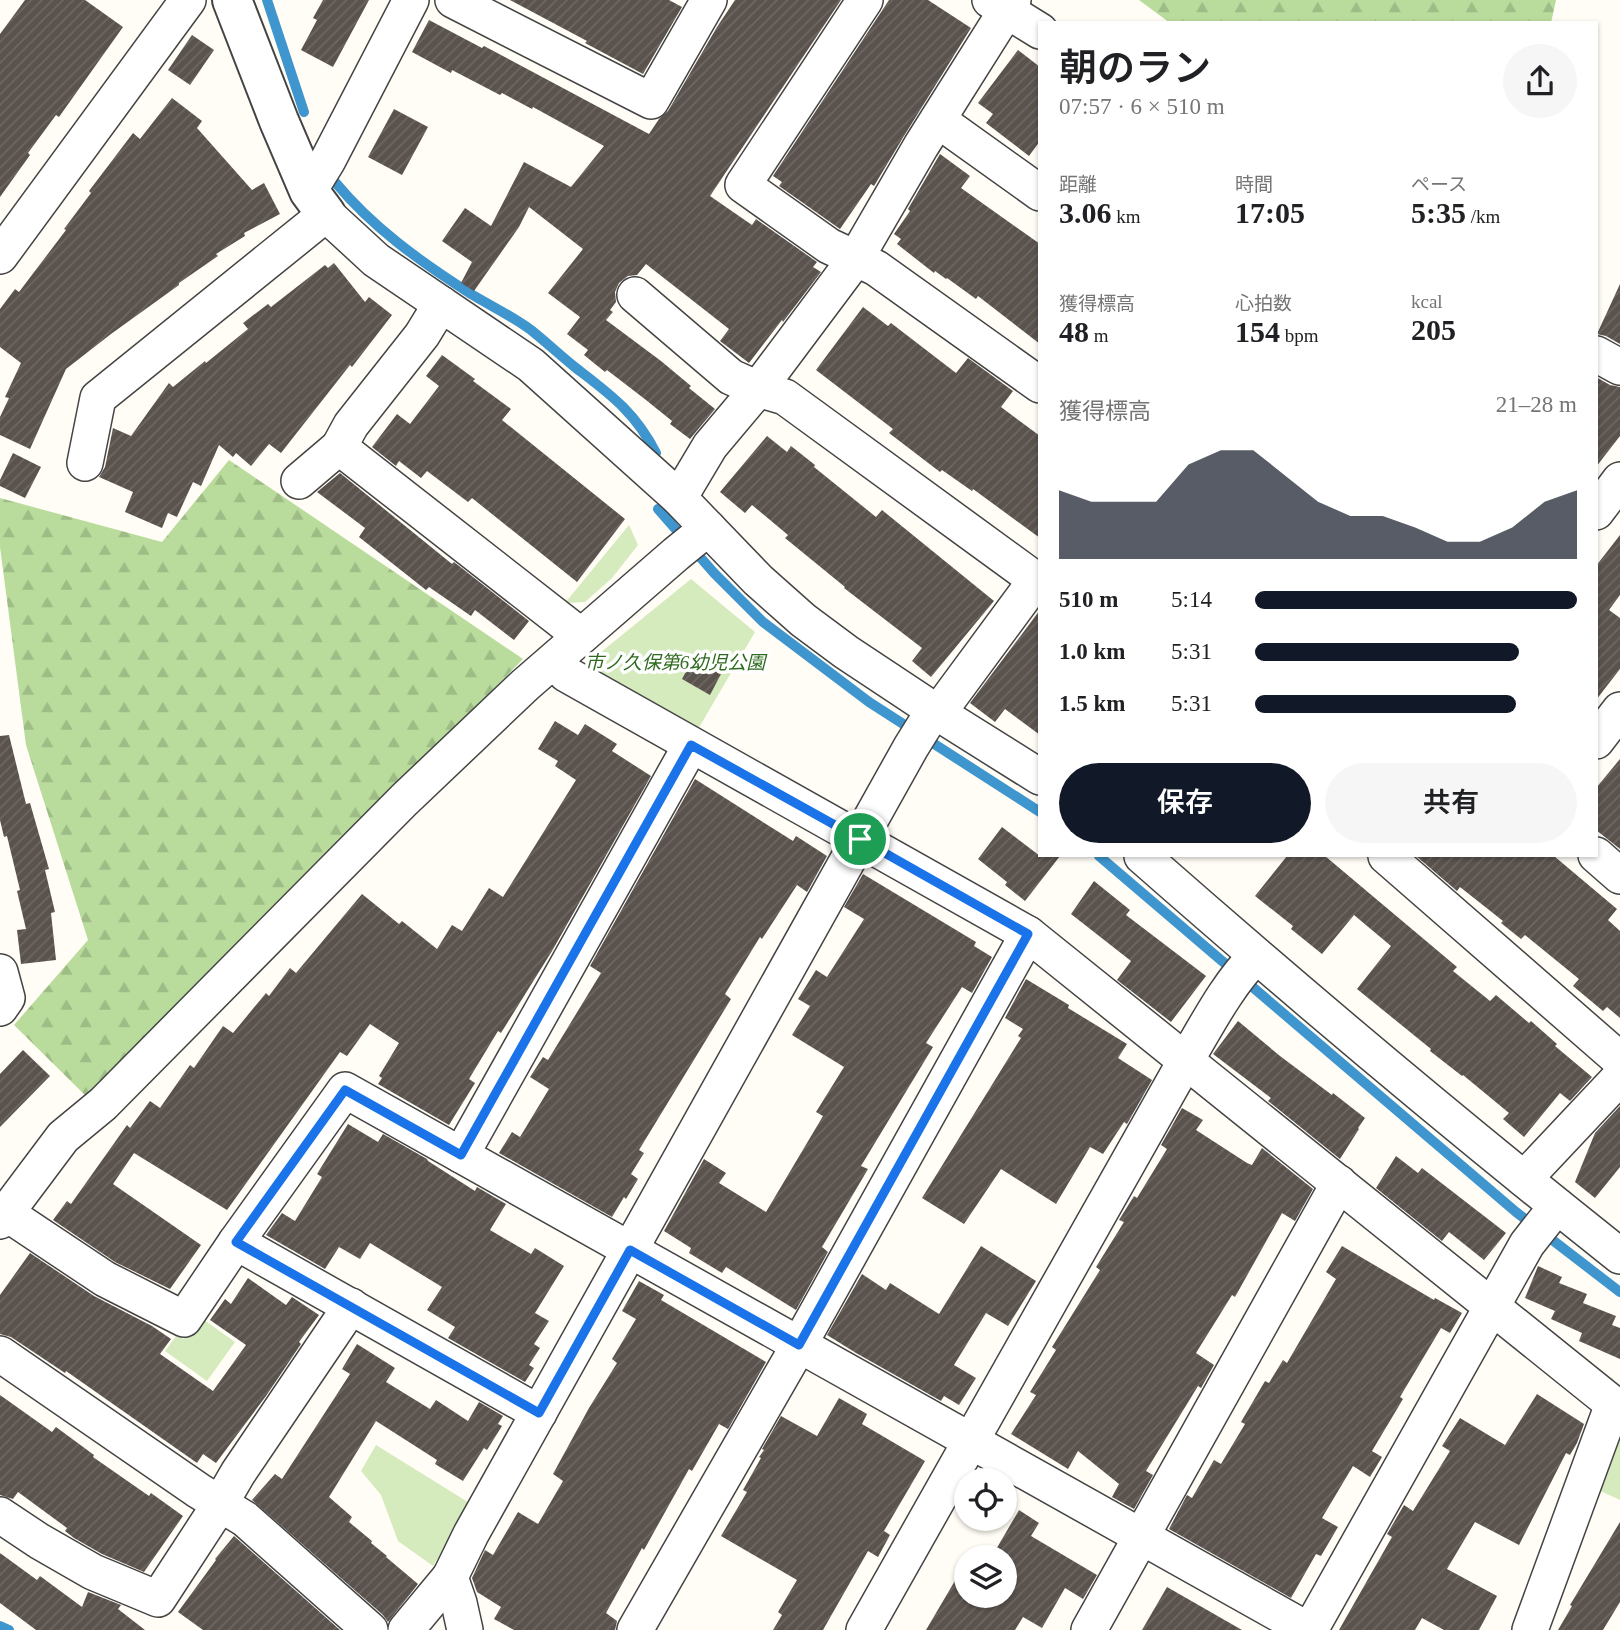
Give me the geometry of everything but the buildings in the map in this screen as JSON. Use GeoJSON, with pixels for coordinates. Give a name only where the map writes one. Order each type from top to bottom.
{"type":"FeatureCollection","features":[{"type":"Feature","properties":{"kind":"street"},"geometry":{"type":"LineString","coordinates":[[1,253],[188,0]]}},
{"type":"Feature","properties":{"kind":"street"},"geometry":{"type":"LineString","coordinates":[[232,0],[279,121],[318,202],[376,260],[531,365],[680,498],[694,540],[758,580],[927,723],[1038,776]]}},
{"type":"Feature","properties":{"kind":"street"},"geometry":{"type":"LineString","coordinates":[[85,463],[98,398],[318,202],[328,160],[411,0]]}},
{"type":"Feature","properties":{"kind":"street"},"geometry":{"type":"LineString","coordinates":[[453,0],[651,101],[709,0]]}},
{"type":"Feature","properties":{"kind":"street"},"geometry":{"type":"LineString","coordinates":[[865,0],[743,185],[829,246],[876,268],[1038,384]]}},
{"type":"Feature","properties":{"kind":"street"},"geometry":{"type":"LineString","coordinates":[[680,498],[710,446],[758,389],[856,258],[1003,4],[1038,30]]}},
{"type":"Feature","properties":{"kind":"street"},"geometry":{"type":"LineString","coordinates":[[938,120],[1038,192]]}},
{"type":"Feature","properties":{"kind":"street"},"geometry":{"type":"LineString","coordinates":[[406,1630],[450,1577],[471,1534],[927,723],[1038,581],[785,397],[731,377],[635,295]]}},
{"type":"Feature","properties":{"kind":"street"},"geometry":{"type":"LineString","coordinates":[[299,481],[339,447],[351,425],[422,335],[441,304]]}},
{"type":"Feature","properties":{"kind":"street"},"geometry":{"type":"LineString","coordinates":[[1598,355],[1620,367]]}},
{"type":"Feature","properties":{"kind":"street"},"geometry":{"type":"LineString","coordinates":[[339,447],[581,636]]}},
{"type":"Feature","properties":{"kind":"street"},"geometry":{"type":"LineString","coordinates":[[1598,509],[1620,480]]}},
{"type":"Feature","properties":{"kind":"street"},"geometry":{"type":"LineString","coordinates":[[694,540],[525,685],[404,800],[103,1104],[63,1137],[3,1217],[106,1279],[184,1320],[236,1242],[345,1090],[1309,1630],[1492,1307],[1542,1225]]}},
{"type":"Feature","properties":{"kind":"street"},"geometry":{"type":"LineString","coordinates":[[566,674],[1028,934],[1613,1404],[1530,1630]]}},
{"type":"Feature","properties":{"kind":"street"},"geometry":{"type":"LineString","coordinates":[[1598,738],[1620,710]]}},
{"type":"Feature","properties":{"kind":"street"},"geometry":{"type":"LineString","coordinates":[[461,1155],[691,745]]}},
{"type":"Feature","properties":{"kind":"street"},"geometry":{"type":"LineString","coordinates":[[1387,857],[1620,1060]]}},
{"type":"Feature","properties":{"kind":"street"},"geometry":{"type":"LineString","coordinates":[[1598,857],[1620,876]]}},
{"type":"Feature","properties":{"kind":"street"},"geometry":{"type":"LineString","coordinates":[[1152,859],[1243,972],[1524,1179],[1542,1225],[1620,1256]]}},
{"type":"Feature","properties":{"kind":"street"},"geometry":{"type":"LineString","coordinates":[[635,1630],[799,1345],[1028,934]]}},
{"type":"Feature","properties":{"kind":"street"},"geometry":{"type":"LineString","coordinates":[[0,972],[7,998],[0,1008]]}},
{"type":"Feature","properties":{"kind":"street"},"geometry":{"type":"LineString","coordinates":[[864,1630],[1186,1060],[1243,972]]}},
{"type":"Feature","properties":{"kind":"street"},"geometry":{"type":"LineString","coordinates":[[1524,1179],[1620,1077]]}},
{"type":"Feature","properties":{"kind":"street"},"geometry":{"type":"LineString","coordinates":[[1089,1630],[1339,1183]]}},
{"type":"Feature","properties":{"kind":"street"},"geometry":{"type":"LineString","coordinates":[[236,1242],[539,1413]]}},
{"type":"Feature","properties":{"kind":"street"},"geometry":{"type":"LineString","coordinates":[[0,1515],[93,1572],[158,1600],[238,1473],[351,1306]]}},
{"type":"Feature","properties":{"kind":"street"},"geometry":{"type":"LineString","coordinates":[[0,1354],[199,1491],[245,1519],[370,1630]]}},
{"type":"Feature","properties":{"kind":"street"},"geometry":{"type":"LineString","coordinates":[[450,1577],[465,1630]]}},
{"type":"Feature","properties":{"kind":"green space"},"geometry":{"type":"Polygon","coordinates":[[[1139,0],[1556,0],[1551,21],[1167,21],[1139,0]]]}},
{"type":"Feature","properties":{"kind":"green space"},"geometry":{"type":"Polygon","coordinates":[[[229,460],[523,659],[91,1101],[14,1025],[88,940],[26,745],[0,547],[0,498],[162,542],[229,460]]]}},
{"type":"Feature","properties":{"kind":"green space"},"geometry":{"type":"Polygon","coordinates":[[[629,525],[638,545],[612,578],[585,602],[565,603],[629,525]]]}},
{"type":"Feature","properties":{"kind":"green space","name":"市ノ久保第6幼児公園"},"geometry":{"type":"Polygon","coordinates":[[[691,579],[755,632],[694,736],[579,670],[691,579]]]}},
{"type":"Feature","properties":{"kind":"green space"},"geometry":{"type":"Polygon","coordinates":[[[200,1317],[235,1342],[207,1381],[165,1351],[177,1335],[184,1339],[200,1317]]]}},
{"type":"Feature","properties":{"kind":"green space"},"geometry":{"type":"Polygon","coordinates":[[[1620,1432],[1620,1500],[1596,1489],[1620,1432]]]}},
{"type":"Feature","properties":{"kind":"green space"},"geometry":{"type":"Polygon","coordinates":[[[376,1445],[471,1504],[433,1566],[398,1541],[381,1495],[361,1471],[376,1445]]]}},
{"type":"Feature","properties":{"kind":"waterway"},"geometry":{"type":"LineString","coordinates":[[267,0],[304,112]]}},
{"type":"Feature","properties":{"kind":"waterway"},"geometry":{"type":"LineString","coordinates":[[335,182],[365,214],[416,257],[531,330],[611,396],[640,426],[656,453]]}},
{"type":"Feature","properties":{"kind":"waterway"},"geometry":{"type":"LineString","coordinates":[[658,509],[714,573],[763,622],[869,702],[1038,811]]}},
{"type":"Feature","properties":{"kind":"waterway"},"geometry":{"type":"LineString","coordinates":[[1100,857],[1516,1212],[1620,1292]]}},
{"type":"Feature","properties":{"kind":"waterway"},"geometry":{"type":"LineString","coordinates":[[0,1626],[9,1630]]}},
{"type":"Feature","properties":{"kind":"route"},"geometry":{"type":"LineString","coordinates":[[691,745],[860,839],[1028,934],[799,1345],[630,1250],[539,1413],[236,1242],[345,1090],[461,1155],[691,745]]}}]}
